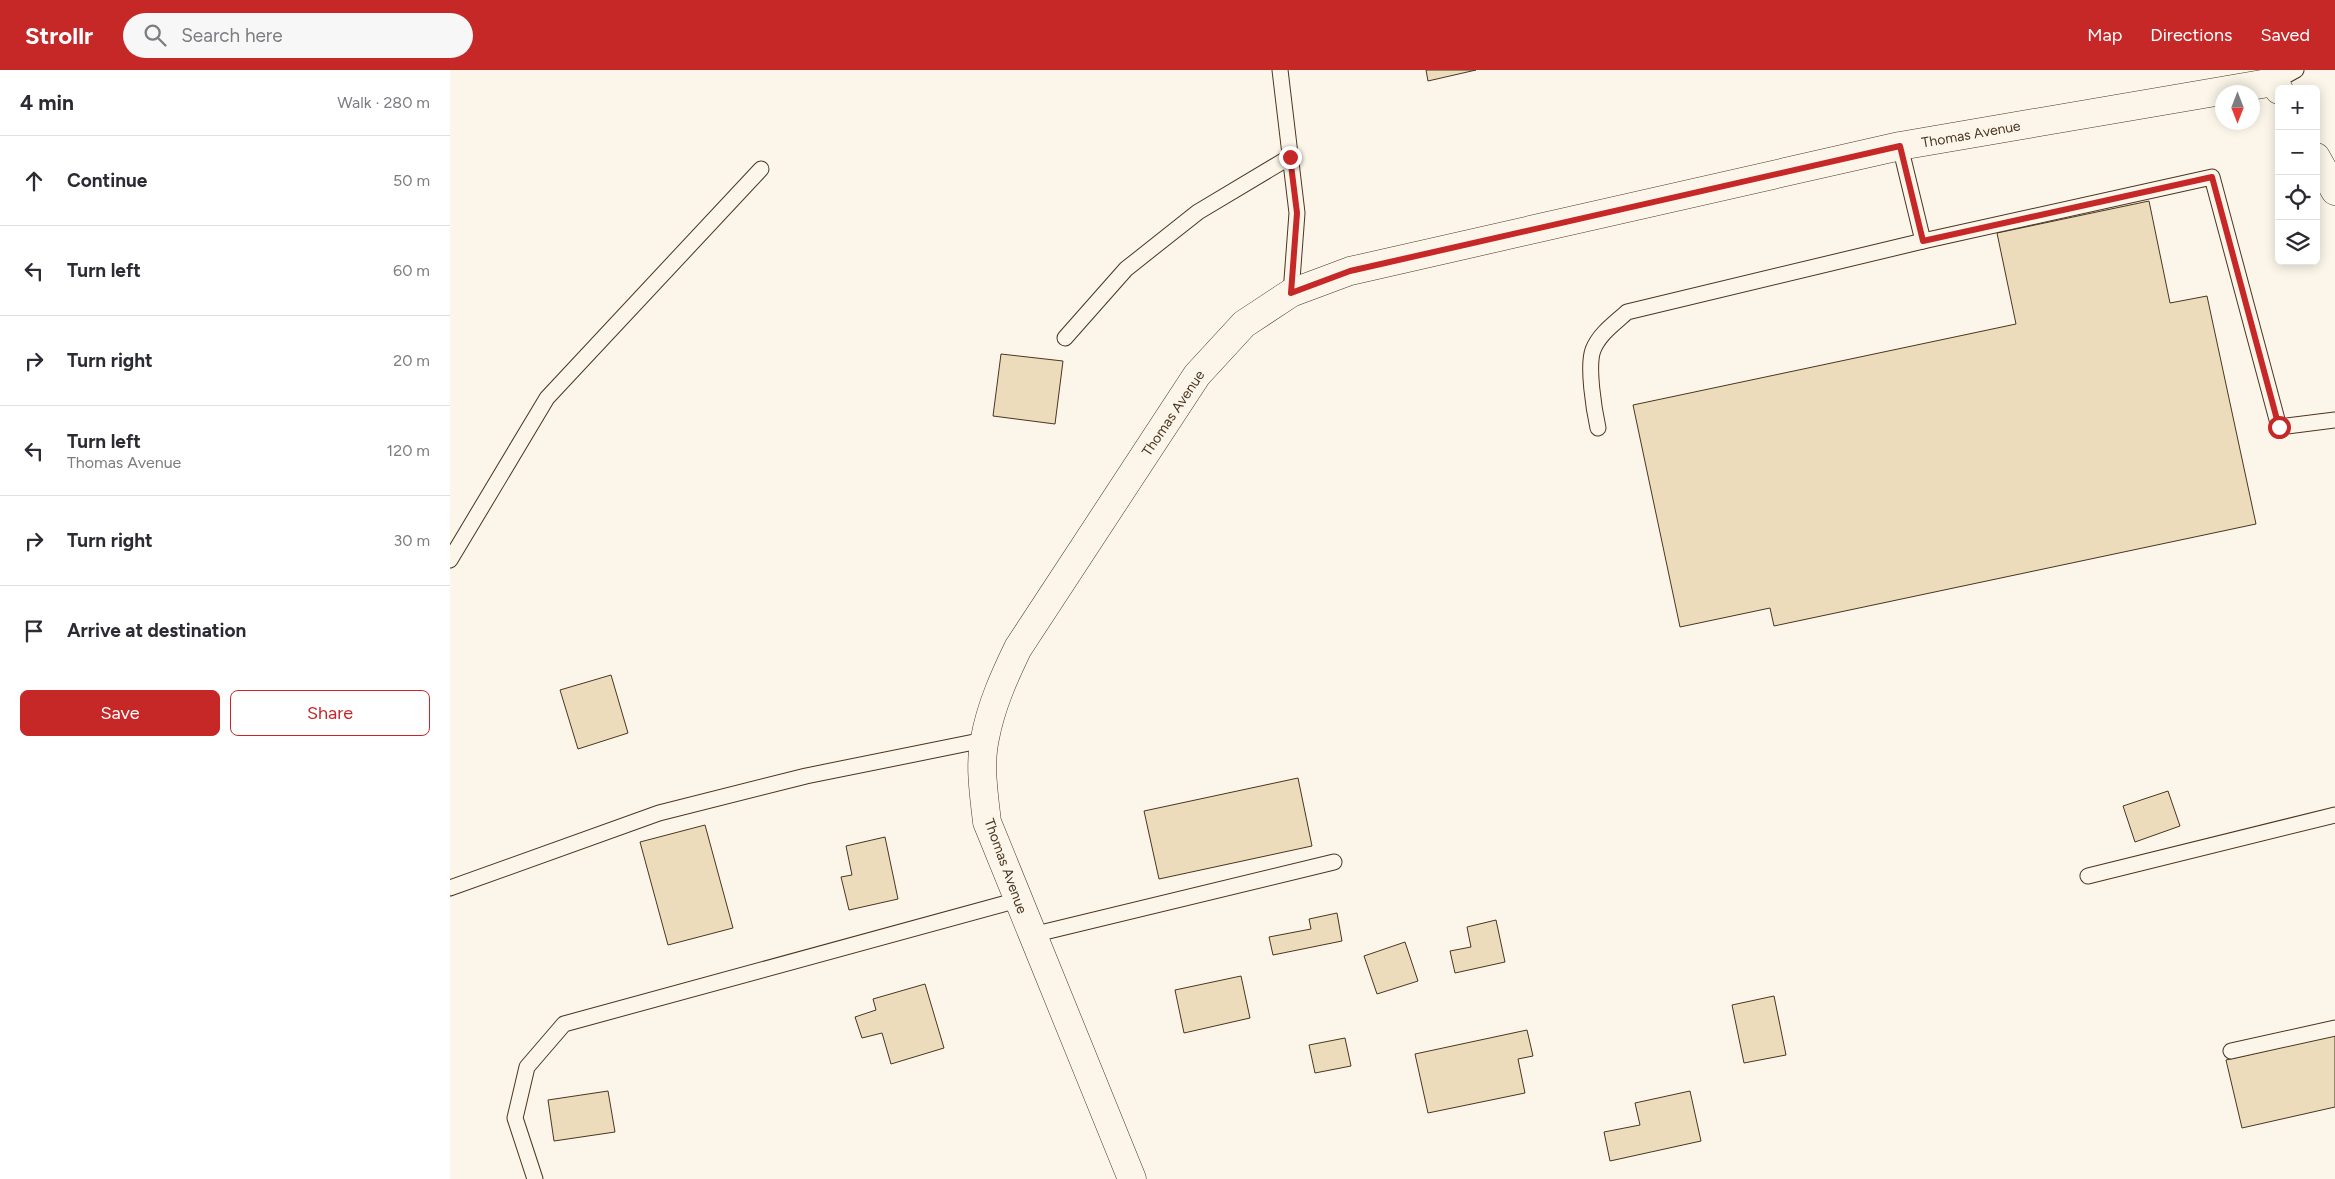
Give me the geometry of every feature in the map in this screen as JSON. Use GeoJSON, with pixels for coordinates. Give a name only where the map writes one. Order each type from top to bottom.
{"type":"FeatureCollection","features":[{"type":"Feature","properties":{"kind":"street","name":"Thomas Avenue"},"geometry":{"type":"LineString","coordinates":[[1132,1179],[988,822],[983,781],[984,740],[996,695],[1018,648],[1197,374],[1244,324],[1291,293],[1350,271],[1900,146],[2279,78]]}},
{"type":"Feature","properties":{"kind":"street"},"geometry":{"type":"LineString","coordinates":[[2320,164],[2335,191]]}},
{"type":"Feature","properties":{"kind":"lane"},"geometry":{"type":"LineString","coordinates":[[1280,70],[1297,213],[1291,293]]}},
{"type":"Feature","properties":{"kind":"lane"},"geometry":{"type":"LineString","coordinates":[[1900,146],[1923,241]]}},
{"type":"Feature","properties":{"kind":"lane"},"geometry":{"type":"LineString","coordinates":[[1066,338],[1126,268],[1198,212],[1290,157]]}},
{"type":"Feature","properties":{"kind":"lane"},"geometry":{"type":"LineString","coordinates":[[450,560],[547,398],[761,169]]}},
{"type":"Feature","properties":{"kind":"lane"},"geometry":{"type":"LineString","coordinates":[[1598,428],[1592,397],[1592,351],[1604,333],[1627,312],[1923,241],[2212,177],[2279,427],[2335,420]]}},
{"type":"Feature","properties":{"kind":"lane"},"geometry":{"type":"LineString","coordinates":[[450,888],[659,813],[806,776],[984,740]]}},
{"type":"Feature","properties":{"kind":"lane"},"geometry":{"type":"LineString","coordinates":[[2088,876],[2335,815]]}},
{"type":"Feature","properties":{"kind":"lane"},"geometry":{"type":"LineString","coordinates":[[1032,934],[1334,862]]}},
{"type":"Feature","properties":{"kind":"lane"},"geometry":{"type":"LineString","coordinates":[[536,1179],[515,1118],[527,1067],[564,1024],[1018,900]]}},
{"type":"Feature","properties":{"kind":"lane"},"geometry":{"type":"LineString","coordinates":[[2231,1051],[2335,1028]]}},
{"type":"Feature","properties":{"kind":"building"},"geometry":{"type":"Polygon","coordinates":[[[1426,70],[1476,70],[1428,81],[1426,70]]]}},
{"type":"Feature","properties":{"kind":"building"},"geometry":{"type":"Polygon","coordinates":[[[2149,201],[2170,303],[2207,296],[2256,524],[1774,626],[1770,608],[1680,627],[1633,405],[2016,324],[1997,233],[2149,201]]]}},
{"type":"Feature","properties":{"kind":"building"},"geometry":{"type":"Polygon","coordinates":[[[1001,354],[1063,361],[1055,424],[993,416],[1001,354]]]}},
{"type":"Feature","properties":{"kind":"building"},"geometry":{"type":"Polygon","coordinates":[[[611,675],[628,733],[578,749],[560,690],[611,675]]]}},
{"type":"Feature","properties":{"kind":"building"},"geometry":{"type":"Polygon","coordinates":[[[1298,778],[1312,846],[1159,879],[1144,811],[1298,778]]]}},
{"type":"Feature","properties":{"kind":"building"},"geometry":{"type":"Polygon","coordinates":[[[2168,791],[2180,826],[2135,842],[2123,806],[2168,791]]]}},
{"type":"Feature","properties":{"kind":"building"},"geometry":{"type":"Polygon","coordinates":[[[705,825],[733,928],[668,945],[640,842],[705,825]]]}},
{"type":"Feature","properties":{"kind":"building"},"geometry":{"type":"Polygon","coordinates":[[[885,837],[898,899],[849,910],[841,877],[852,875],[846,846],[885,837]]]}},
{"type":"Feature","properties":{"kind":"building"},"geometry":{"type":"Polygon","coordinates":[[[1337,913],[1342,941],[1273,955],[1269,937],[1311,929],[1309,919],[1337,913]]]}},
{"type":"Feature","properties":{"kind":"building"},"geometry":{"type":"Polygon","coordinates":[[[1496,920],[1505,962],[1455,973],[1450,951],[1471,947],[1467,927],[1496,920]]]}},
{"type":"Feature","properties":{"kind":"building"},"geometry":{"type":"Polygon","coordinates":[[[1405,942],[1418,981],[1377,994],[1364,956],[1405,942]]]}},
{"type":"Feature","properties":{"kind":"building"},"geometry":{"type":"Polygon","coordinates":[[[1241,976],[1250,1018],[1184,1033],[1175,990],[1241,976]]]}},
{"type":"Feature","properties":{"kind":"building"},"geometry":{"type":"Polygon","coordinates":[[[925,984],[944,1048],[891,1064],[882,1033],[862,1038],[855,1017],[876,1010],[873,999],[925,984]]]}},
{"type":"Feature","properties":{"kind":"building"},"geometry":{"type":"Polygon","coordinates":[[[1774,996],[1786,1055],[1744,1063],[1732,1005],[1774,996]]]}},
{"type":"Feature","properties":{"kind":"building"},"geometry":{"type":"Polygon","coordinates":[[[1527,1030],[1533,1056],[1518,1059],[1525,1093],[1428,1113],[1415,1054],[1527,1030]]]}},
{"type":"Feature","properties":{"kind":"building"},"geometry":{"type":"Polygon","coordinates":[[[2335,1035],[2335,1107],[2242,1128],[2226,1060],[2335,1035]]]}},
{"type":"Feature","properties":{"kind":"building"},"geometry":{"type":"Polygon","coordinates":[[[1345,1038],[1351,1066],[1315,1073],[1309,1045],[1345,1038]]]}},
{"type":"Feature","properties":{"kind":"building"},"geometry":{"type":"Polygon","coordinates":[[[608,1091],[615,1132],[554,1141],[548,1100],[608,1091]]]}},
{"type":"Feature","properties":{"kind":"building"},"geometry":{"type":"Polygon","coordinates":[[[1690,1091],[1701,1141],[1610,1161],[1604,1132],[1640,1125],[1635,1103],[1690,1091]]]}},
{"type":"Feature","properties":{"kind":"route"},"geometry":{"type":"LineString","coordinates":[[1290,157],[1297,213],[1291,293],[1350,271],[1900,146],[1923,241],[2212,177],[2279,427]]}}]}
